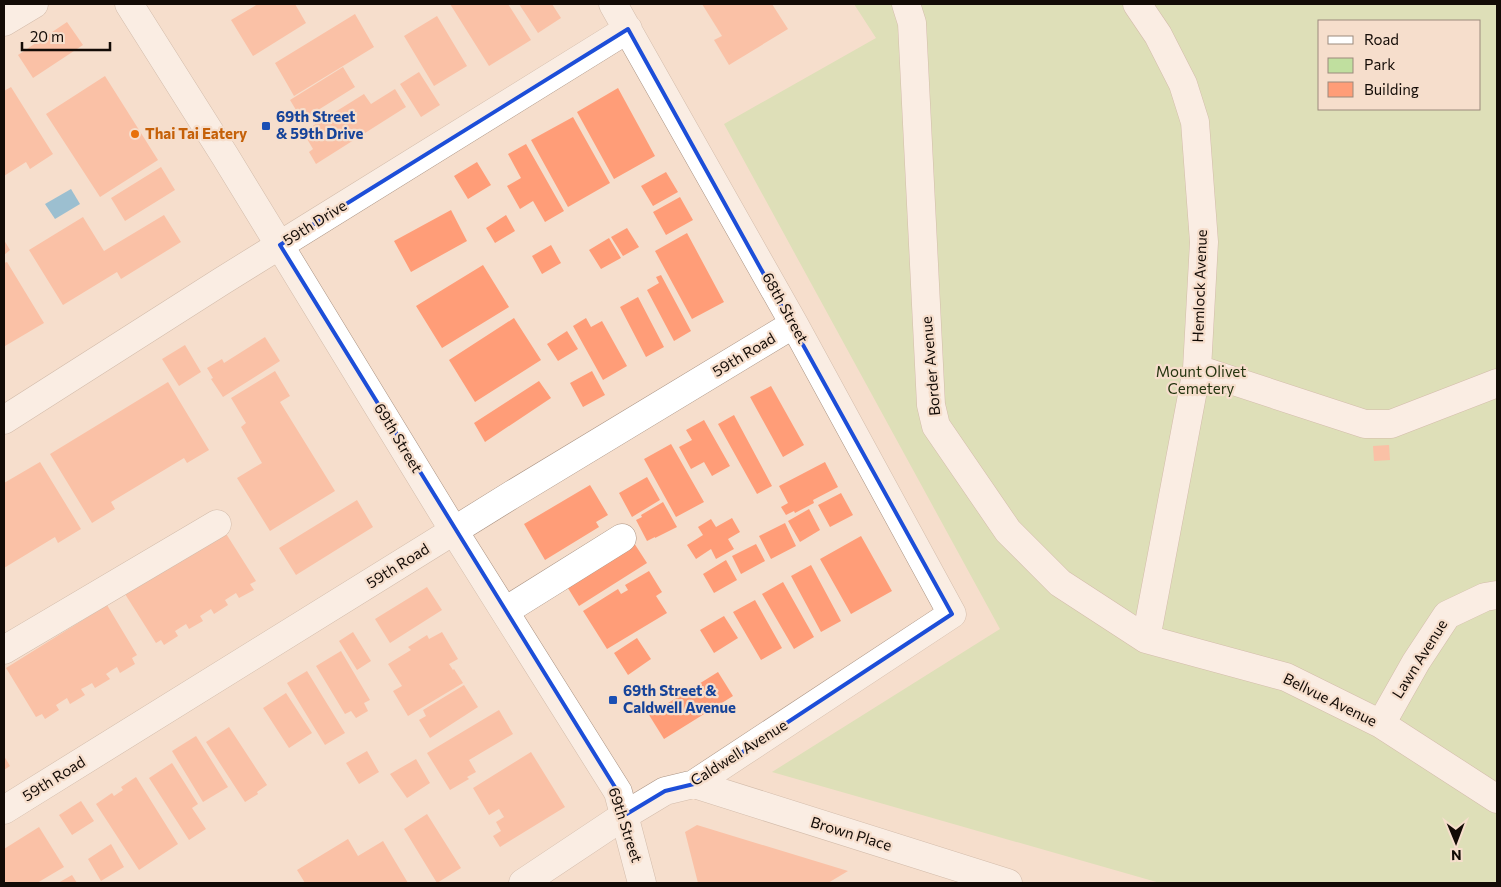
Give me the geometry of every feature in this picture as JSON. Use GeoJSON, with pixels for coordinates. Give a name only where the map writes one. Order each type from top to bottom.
{"type":"FeatureCollection","features":[{"type":"Feature","properties":{"kind":"street"},"geometry":{"type":"LineString","coordinates":[[4,22],[34,4]]}},
{"type":"Feature","properties":{"kind":"street","name":"69th Street"},"geometry":{"type":"LineString","coordinates":[[129,4],[280,245],[454,531],[618,792],[642,883]]}},
{"type":"Feature","properties":{"kind":"street","name":"68th Street"},"geometry":{"type":"LineString","coordinates":[[613,4],[794,324],[952,614]]}},
{"type":"Feature","properties":{"kind":"street","name":"Border Avenue"},"geometry":{"type":"LineString","coordinates":[[906,4],[912,23],[931,405],[936,426],[1008,531],[1060,584],[1146,639]]}},
{"type":"Feature","properties":{"kind":"street","name":"Hemlock Avenue"},"geometry":{"type":"LineString","coordinates":[[1137,4],[1158,35],[1179,76],[1195,122],[1204,242],[1197,368],[1146,639]]}},
{"type":"Feature","properties":{"kind":"street","name":"59th Drive"},"geometry":{"type":"LineString","coordinates":[[4,420],[280,245],[628,29]]}},
{"type":"Feature","properties":{"kind":"street","name":"59th Road"},"geometry":{"type":"LineString","coordinates":[[4,810],[454,531],[794,324]]}},
{"type":"Feature","properties":{"kind":"street"},"geometry":{"type":"LineString","coordinates":[[1197,368],[1365,424],[1391,424],[1497,384]]}},
{"type":"Feature","properties":{"kind":"street"},"geometry":{"type":"LineString","coordinates":[[4,650],[217,524]]}},
{"type":"Feature","properties":{"kind":"street"},"geometry":{"type":"LineString","coordinates":[[505,611],[622,538]]}},
{"type":"Feature","properties":{"kind":"street","name":"Lawn Avenue"},"geometry":{"type":"LineString","coordinates":[[1381,724],[1416,662],[1447,615],[1485,597],[1497,595]]}},
{"type":"Feature","properties":{"kind":"street","name":"Caldwell Avenue"},"geometry":{"type":"LineString","coordinates":[[523,883],[625,815],[665,791],[694,784],[952,614]]}},
{"type":"Feature","properties":{"kind":"street","name":"Bellvue Avenue"},"geometry":{"type":"LineString","coordinates":[[1146,639],[1286,677],[1381,724],[1497,799]]}},
{"type":"Feature","properties":{"kind":"street","name":"Brown Place"},"geometry":{"type":"LineString","coordinates":[[694,784],[1008,883]]}},
{"type":"Feature","properties":{"kind":"highlighted area"},"geometry":{"type":"Polygon","coordinates":[[[628,29],[952,614],[694,784],[665,791],[625,815],[618,792],[280,245],[628,29]]]}},
{"type":"Feature","properties":{"kind":"green space","name":"Mount Olivet Cemetery"},"geometry":{"type":"Polygon","coordinates":[[[854,4],[1497,4],[1497,883],[1160,883],[772,772],[1000,629],[724,124],[876,38],[854,4]]]}},
{"type":"Feature","properties":{"kind":"water"},"geometry":{"type":"Polygon","coordinates":[[[71,189],[80,204],[55,219],[45,204],[71,189]]]}},
{"type":"Feature","properties":{"kind":"building"},"geometry":{"type":"Polygon","coordinates":[[[258,4],[295,4],[306,23],[253,56],[231,20],[258,4]]]}},
{"type":"Feature","properties":{"kind":"building"},"geometry":{"type":"Polygon","coordinates":[[[450,4],[508,4],[531,40],[489,66],[450,4]]]}},
{"type":"Feature","properties":{"kind":"building"},"geometry":{"type":"Polygon","coordinates":[[[519,4],[552,4],[561,18],[538,33],[519,4]]]}},
{"type":"Feature","properties":{"kind":"building"},"geometry":{"type":"Polygon","coordinates":[[[702,4],[772,4],[788,29],[729,65],[714,40],[722,36],[702,4]]]}},
{"type":"Feature","properties":{"kind":"building"},"geometry":{"type":"Polygon","coordinates":[[[355,14],[374,47],[294,96],[275,63],[355,14]]]}},
{"type":"Feature","properties":{"kind":"building"},"geometry":{"type":"Polygon","coordinates":[[[437,16],[467,66],[434,86],[404,36],[437,16]]]}},
{"type":"Feature","properties":{"kind":"building"},"geometry":{"type":"Polygon","coordinates":[[[67,22],[83,45],[33,78],[18,55],[67,22]]]}},
{"type":"Feature","properties":{"kind":"building"},"geometry":{"type":"Polygon","coordinates":[[[343,67],[355,87],[302,120],[290,100],[343,67]]]}},
{"type":"Feature","properties":{"kind":"building"},"geometry":{"type":"Polygon","coordinates":[[[419,72],[440,105],[421,117],[400,84],[419,72]]]}},
{"type":"Feature","properties":{"kind":"building"},"geometry":{"type":"Polygon","coordinates":[[[105,76],[158,160],[100,197],[46,114],[105,76]]]}},
{"type":"Feature","properties":{"kind":"building"},"geometry":{"type":"Polygon","coordinates":[[[11,87],[53,154],[30,169],[26,162],[4,176],[4,91],[11,87]]]}},
{"type":"Feature","properties":{"kind":"building"},"geometry":{"type":"Polygon","coordinates":[[[618,88],[655,156],[614,179],[577,112],[618,88]]]}},
{"type":"Feature","properties":{"kind":"building"},"geometry":{"type":"Polygon","coordinates":[[[395,89],[406,107],[316,164],[309,152],[313,149],[303,132],[364,94],[371,104],[395,89]]]}},
{"type":"Feature","properties":{"kind":"building"},"geometry":{"type":"Polygon","coordinates":[[[573,117],[610,183],[568,207],[531,140],[573,117]]]}},
{"type":"Feature","properties":{"kind":"building"},"geometry":{"type":"Polygon","coordinates":[[[526,144],[564,211],[545,222],[533,201],[520,209],[507,186],[521,178],[508,154],[526,144]]]}},
{"type":"Feature","properties":{"kind":"building"},"geometry":{"type":"Polygon","coordinates":[[[477,162],[491,185],[468,199],[454,176],[477,162]]]}},
{"type":"Feature","properties":{"kind":"building"},"geometry":{"type":"Polygon","coordinates":[[[161,167],[175,190],[125,221],[111,198],[161,167]]]}},
{"type":"Feature","properties":{"kind":"building"},"geometry":{"type":"Polygon","coordinates":[[[666,172],[678,192],[653,206],[641,186],[666,172]]]}},
{"type":"Feature","properties":{"kind":"building"},"geometry":{"type":"Polygon","coordinates":[[[680,197],[693,220],[666,235],[653,212],[680,197]]]}},
{"type":"Feature","properties":{"kind":"building"},"geometry":{"type":"Polygon","coordinates":[[[451,210],[467,241],[411,272],[394,241],[451,210]]]}},
{"type":"Feature","properties":{"kind":"building"},"geometry":{"type":"Polygon","coordinates":[[[164,215],[181,242],[121,279],[117,272],[63,305],[29,250],[83,217],[104,251],[164,215]]]}},
{"type":"Feature","properties":{"kind":"building"},"geometry":{"type":"Polygon","coordinates":[[[506,215],[515,231],[495,243],[486,228],[506,215]]]}},
{"type":"Feature","properties":{"kind":"building"},"geometry":{"type":"Polygon","coordinates":[[[627,228],[639,247],[623,256],[611,237],[627,228]]]}},
{"type":"Feature","properties":{"kind":"building"},"geometry":{"type":"Polygon","coordinates":[[[687,233],[724,302],[692,319],[655,251],[687,233]]]}},
{"type":"Feature","properties":{"kind":"building"},"geometry":{"type":"Polygon","coordinates":[[[609,238],[621,258],[601,269],[589,250],[609,238]]]}},
{"type":"Feature","properties":{"kind":"building"},"geometry":{"type":"Polygon","coordinates":[[[4,240],[10,250],[4,255],[4,240]]]}},
{"type":"Feature","properties":{"kind":"building"},"geometry":{"type":"Polygon","coordinates":[[[551,245],[561,263],[542,274],[532,256],[551,245]]]}},
{"type":"Feature","properties":{"kind":"building"},"geometry":{"type":"Polygon","coordinates":[[[7,262],[44,323],[5,346],[4,263],[7,262]]]}},
{"type":"Feature","properties":{"kind":"building"},"geometry":{"type":"Polygon","coordinates":[[[483,265],[509,307],[442,348],[416,306],[483,265]]]}},
{"type":"Feature","properties":{"kind":"building"},"geometry":{"type":"Polygon","coordinates":[[[661,275],[691,331],[674,341],[647,290],[659,283],[656,277],[661,275]]]}},
{"type":"Feature","properties":{"kind":"building"},"geometry":{"type":"Polygon","coordinates":[[[638,297],[664,347],[646,357],[620,307],[638,297]]]}},
{"type":"Feature","properties":{"kind":"building"},"geometry":{"type":"Polygon","coordinates":[[[514,318],[541,360],[475,402],[449,360],[514,318]]]}},
{"type":"Feature","properties":{"kind":"building"},"geometry":{"type":"Polygon","coordinates":[[[586,318],[591,327],[602,321],[627,366],[603,380],[573,326],[586,318]]]}},
{"type":"Feature","properties":{"kind":"building"},"geometry":{"type":"Polygon","coordinates":[[[567,331],[578,349],[558,361],[547,344],[567,331]]]}},
{"type":"Feature","properties":{"kind":"building"},"geometry":{"type":"Polygon","coordinates":[[[265,337],[280,361],[223,397],[211,379],[213,378],[207,368],[222,359],[224,363],[265,337]]]}},
{"type":"Feature","properties":{"kind":"building"},"geometry":{"type":"Polygon","coordinates":[[[185,345],[201,372],[179,386],[162,359],[185,345]]]}},
{"type":"Feature","properties":{"kind":"building"},"geometry":{"type":"Polygon","coordinates":[[[275,371],[290,396],[280,402],[335,491],[270,531],[237,478],[262,463],[241,427],[246,423],[231,398],[275,371]]]}},
{"type":"Feature","properties":{"kind":"building"},"geometry":{"type":"Polygon","coordinates":[[[592,371],[605,395],[583,407],[570,383],[592,371]]]}},
{"type":"Feature","properties":{"kind":"building"},"geometry":{"type":"Polygon","coordinates":[[[539,381],[551,398],[485,442],[474,423],[539,381]]]}},
{"type":"Feature","properties":{"kind":"building"},"geometry":{"type":"Polygon","coordinates":[[[168,382],[209,450],[187,463],[184,458],[111,502],[115,509],[92,523],[50,454],[168,382]]]}},
{"type":"Feature","properties":{"kind":"building"},"geometry":{"type":"Polygon","coordinates":[[[771,386],[804,445],[783,457],[750,397],[771,386]]]}},
{"type":"Feature","properties":{"kind":"building"},"geometry":{"type":"Polygon","coordinates":[[[734,415],[772,486],[757,494],[718,424],[734,415]]]}},
{"type":"Feature","properties":{"kind":"building"},"geometry":{"type":"Polygon","coordinates":[[[704,420],[730,466],[712,476],[704,462],[691,469],[679,447],[692,440],[686,430],[704,420]]]}},
{"type":"Feature","properties":{"kind":"building"},"geometry":{"type":"Polygon","coordinates":[[[671,444],[704,502],[676,517],[644,459],[671,444]]]}},
{"type":"Feature","properties":{"kind":"building"},"geometry":{"type":"Polygon","coordinates":[[[1389,445],[1390,460],[1374,461],[1373,446],[1389,445]]]}},
{"type":"Feature","properties":{"kind":"building"},"geometry":{"type":"Polygon","coordinates":[[[40,462],[81,529],[58,543],[55,537],[4,568],[4,483],[40,462]]]}},
{"type":"Feature","properties":{"kind":"building"},"geometry":{"type":"Polygon","coordinates":[[[825,462],[838,487],[813,500],[814,503],[795,513],[794,511],[786,515],[781,507],[788,503],[779,486],[825,462]]]}},
{"type":"Feature","properties":{"kind":"building"},"geometry":{"type":"Polygon","coordinates":[[[647,477],[660,500],[632,517],[619,493],[647,477]]]}},
{"type":"Feature","properties":{"kind":"building"},"geometry":{"type":"Polygon","coordinates":[[[590,485],[608,515],[596,522],[599,527],[545,560],[524,524],[590,485]]]}},
{"type":"Feature","properties":{"kind":"building"},"geometry":{"type":"Polygon","coordinates":[[[841,493],[853,515],[830,527],[818,505],[841,493]]]}},
{"type":"Feature","properties":{"kind":"building"},"geometry":{"type":"Polygon","coordinates":[[[357,500],[373,527],[296,575],[279,548],[357,500]]]}},
{"type":"Feature","properties":{"kind":"building"},"geometry":{"type":"Polygon","coordinates":[[[663,502],[677,527],[647,541],[636,520],[663,502]]]}},
{"type":"Feature","properties":{"kind":"building"},"geometry":{"type":"Polygon","coordinates":[[[809,509],[820,530],[800,542],[788,521],[809,509]]]}},
{"type":"Feature","properties":{"kind":"building"},"geometry":{"type":"Polygon","coordinates":[[[732,518],[740,532],[728,539],[734,549],[716,559],[711,549],[696,559],[687,545],[703,535],[698,527],[711,519],[716,527],[732,518]]]}},
{"type":"Feature","properties":{"kind":"building"},"geometry":{"type":"Polygon","coordinates":[[[785,523],[796,546],[771,559],[759,536],[785,523]]]}},
{"type":"Feature","properties":{"kind":"building"},"geometry":{"type":"Polygon","coordinates":[[[225,532],[256,581],[250,584],[254,590],[239,598],[236,593],[225,600],[228,605],[214,614],[211,609],[200,616],[203,621],[189,629],[186,624],[175,631],[178,636],[164,645],[161,640],[156,643],[125,594],[225,532]]]}},
{"type":"Feature","properties":{"kind":"building"},"geometry":{"type":"Polygon","coordinates":[[[861,536],[892,591],[851,614],[820,559],[861,536]]]}},
{"type":"Feature","properties":{"kind":"building"},"geometry":{"type":"Polygon","coordinates":[[[634,543],[647,563],[579,606],[566,585],[634,543]]]}},
{"type":"Feature","properties":{"kind":"building"},"geometry":{"type":"Polygon","coordinates":[[[756,544],[765,561],[741,574],[732,556],[756,544]]]}},
{"type":"Feature","properties":{"kind":"building"},"geometry":{"type":"Polygon","coordinates":[[[726,560],[737,580],[714,593],[703,574],[726,560]]]}},
{"type":"Feature","properties":{"kind":"building"},"geometry":{"type":"Polygon","coordinates":[[[811,565],[841,621],[821,632],[791,576],[811,565]]]}},
{"type":"Feature","properties":{"kind":"building"},"geometry":{"type":"Polygon","coordinates":[[[649,571],[662,592],[656,596],[667,613],[607,649],[583,611],[618,589],[621,594],[628,590],[625,585],[649,571]]]}},
{"type":"Feature","properties":{"kind":"building"},"geometry":{"type":"Polygon","coordinates":[[[783,582],[814,637],[794,649],[762,594],[783,582]]]}},
{"type":"Feature","properties":{"kind":"building"},"geometry":{"type":"Polygon","coordinates":[[[427,587],[442,610],[390,643],[375,619],[427,587]]]}},
{"type":"Feature","properties":{"kind":"building"},"geometry":{"type":"Polygon","coordinates":[[[755,600],[782,648],[761,660],[733,612],[755,600]]]}},
{"type":"Feature","properties":{"kind":"building"},"geometry":{"type":"Polygon","coordinates":[[[107,605],[137,655],[132,658],[135,664],[120,673],[117,667],[112,670],[106,674],[110,679],[95,688],[92,683],[81,689],[85,695],[70,704],[67,698],[56,705],[59,710],[45,719],[42,714],[36,717],[6,668],[107,605]]]}},
{"type":"Feature","properties":{"kind":"building"},"geometry":{"type":"Polygon","coordinates":[[[724,616],[738,638],[714,653],[700,630],[724,616]]]}},
{"type":"Feature","properties":{"kind":"building"},"geometry":{"type":"Polygon","coordinates":[[[353,632],[371,661],[357,670],[339,641],[353,632]]]}},
{"type":"Feature","properties":{"kind":"building"},"geometry":{"type":"Polygon","coordinates":[[[442,632],[458,659],[449,664],[463,683],[408,716],[393,691],[402,686],[388,664],[411,650],[408,647],[427,635],[429,639],[442,632]]]}},
{"type":"Feature","properties":{"kind":"building"},"geometry":{"type":"Polygon","coordinates":[[[637,638],[651,659],[628,675],[614,653],[637,638]]]}},
{"type":"Feature","properties":{"kind":"building"},"geometry":{"type":"Polygon","coordinates":[[[341,651],[370,700],[364,703],[368,711],[356,718],[351,711],[345,714],[316,666],[341,651]]]}},
{"type":"Feature","properties":{"kind":"building"},"geometry":{"type":"Polygon","coordinates":[[[307,671],[345,733],[325,745],[287,683],[307,671]]]}},
{"type":"Feature","properties":{"kind":"building"},"geometry":{"type":"Polygon","coordinates":[[[718,672],[733,696],[664,739],[649,715],[718,672]]]}},
{"type":"Feature","properties":{"kind":"building"},"geometry":{"type":"Polygon","coordinates":[[[464,685],[478,707],[430,738],[419,720],[426,716],[423,710],[464,685]]]}},
{"type":"Feature","properties":{"kind":"building"},"geometry":{"type":"Polygon","coordinates":[[[286,693],[312,733],[289,748],[263,708],[286,693]]]}},
{"type":"Feature","properties":{"kind":"building"},"geometry":{"type":"Polygon","coordinates":[[[499,710],[513,734],[469,760],[476,772],[467,777],[469,779],[450,790],[427,753],[499,710]]]}},
{"type":"Feature","properties":{"kind":"building"},"geometry":{"type":"Polygon","coordinates":[[[229,727],[267,785],[257,792],[258,794],[245,802],[206,742],[229,727]]]}},
{"type":"Feature","properties":{"kind":"building"},"geometry":{"type":"Polygon","coordinates":[[[196,736],[228,787],[203,802],[172,751],[196,736]]]}},
{"type":"Feature","properties":{"kind":"building"},"geometry":{"type":"Polygon","coordinates":[[[367,751],[379,772],[359,784],[346,763],[367,751]]]}},
{"type":"Feature","properties":{"kind":"building"},"geometry":{"type":"Polygon","coordinates":[[[531,752],[565,807],[500,847],[493,836],[501,831],[496,822],[504,817],[499,809],[489,815],[473,788],[531,752]]]}},
{"type":"Feature","properties":{"kind":"building"},"geometry":{"type":"Polygon","coordinates":[[[4,756],[10,766],[4,770],[4,756]]]}},
{"type":"Feature","properties":{"kind":"building"},"geometry":{"type":"Polygon","coordinates":[[[416,759],[430,783],[407,798],[390,774],[416,759]]]}},
{"type":"Feature","properties":{"kind":"building"},"geometry":{"type":"Polygon","coordinates":[[[172,763],[198,804],[192,808],[206,829],[189,840],[149,778],[172,763]]]}},
{"type":"Feature","properties":{"kind":"building"},"geometry":{"type":"Polygon","coordinates":[[[136,777],[178,844],[139,870],[96,804],[112,793],[114,796],[123,790],[121,787],[136,777]]]}},
{"type":"Feature","properties":{"kind":"building"},"geometry":{"type":"Polygon","coordinates":[[[81,801],[94,821],[72,835],[59,815],[81,801]]]}},
{"type":"Feature","properties":{"kind":"building"},"geometry":{"type":"Polygon","coordinates":[[[427,814],[461,868],[437,883],[404,829],[427,814]]]}},
{"type":"Feature","properties":{"kind":"building"},"geometry":{"type":"Polygon","coordinates":[[[697,825],[848,871],[828,883],[698,883],[685,832],[697,825]]]}},
{"type":"Feature","properties":{"kind":"building"},"geometry":{"type":"Polygon","coordinates":[[[39,827],[64,867],[37,883],[4,883],[4,849],[39,827]]]}},
{"type":"Feature","properties":{"kind":"building"},"geometry":{"type":"Polygon","coordinates":[[[348,839],[358,856],[383,841],[408,883],[305,883],[297,870],[348,839]]]}},
{"type":"Feature","properties":{"kind":"building"},"geometry":{"type":"Polygon","coordinates":[[[111,844],[124,867],[101,881],[88,859],[111,844]]]}},
{"type":"Feature","properties":{"kind":"building"},"geometry":{"type":"Polygon","coordinates":[[[72,875],[77,883],[58,883],[72,875]]]}},
{"type":"Feature","properties":{"kind":"place","name":"69th Street & 59th Drive"},"geometry":{"type":"Point","coordinates":[266,126]}},
{"type":"Feature","properties":{"kind":"place","name":"Thai Tai Eatery"},"geometry":{"type":"Point","coordinates":[135,134]}},
{"type":"Feature","properties":{"kind":"place","name":"69th Street & Caldwell Avenue"},"geometry":{"type":"Point","coordinates":[613,700]}}]}
